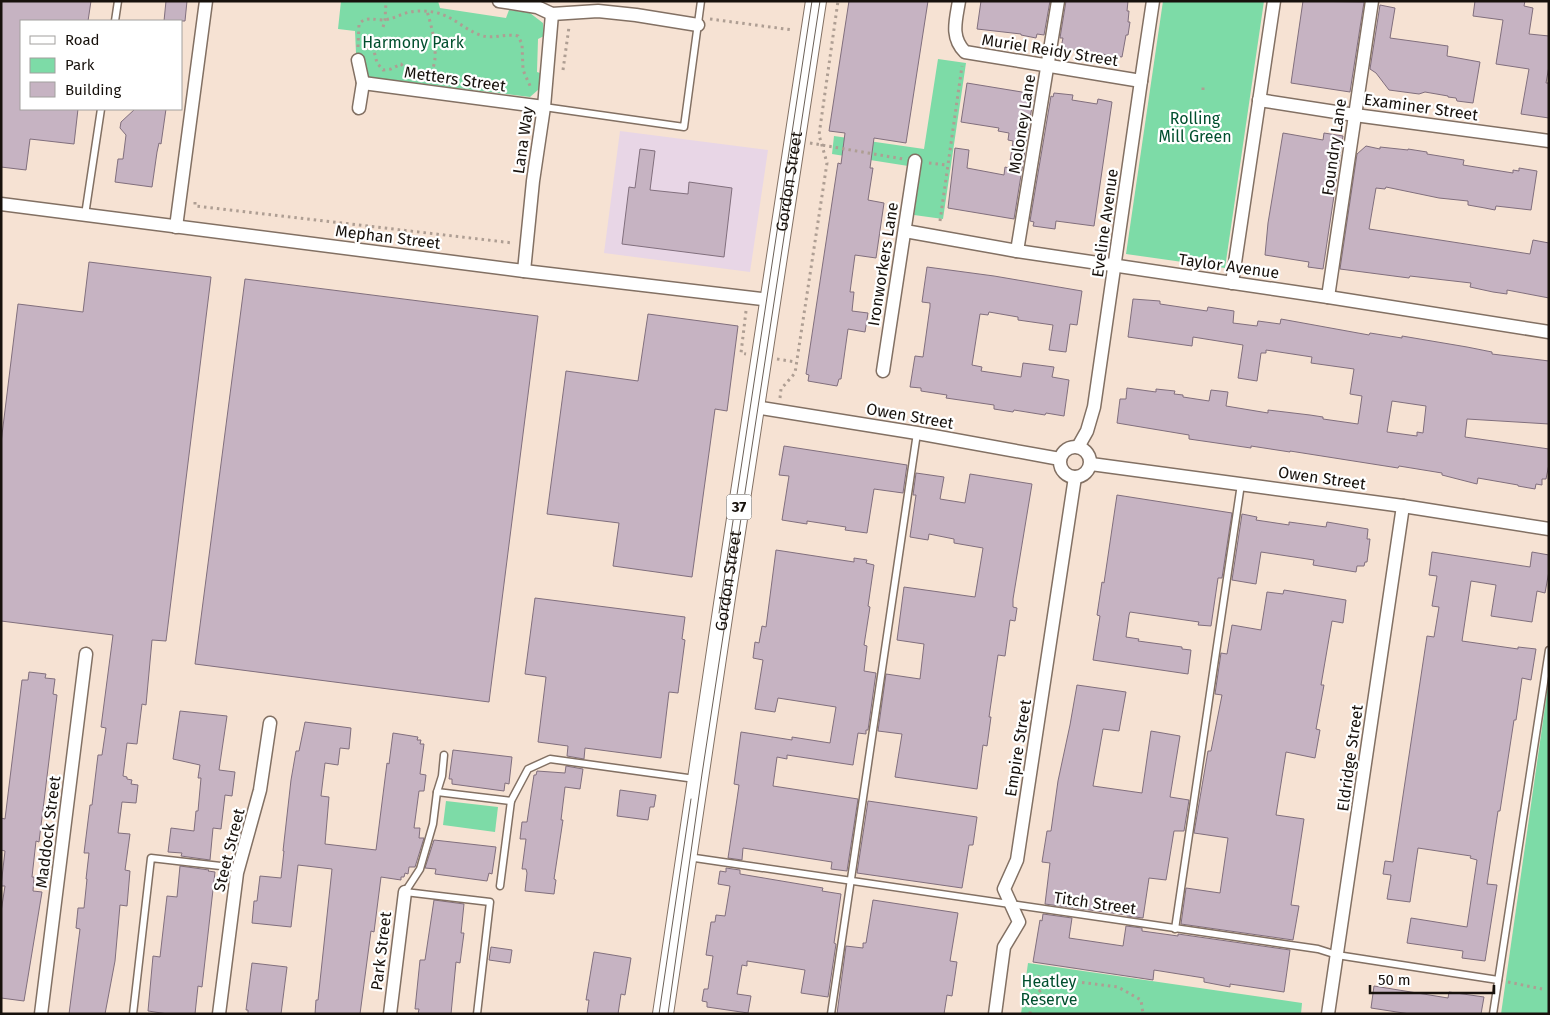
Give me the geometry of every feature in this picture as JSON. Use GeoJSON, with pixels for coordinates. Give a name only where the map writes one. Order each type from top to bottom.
{"type":"FeatureCollection","features":[{"type":"Feature","properties":{"kind":"main road","name":"Gordon Street"},"geometry":{"type":"LineString","coordinates":[[663,1014],[816,1]]}},
{"type":"Feature","properties":{"kind":"street"},"geometry":{"type":"LineString","coordinates":[[176,227],[206,1]]}},
{"type":"Feature","properties":{"kind":"street"},"geometry":{"type":"LineString","coordinates":[[498,1],[537,7],[552,14],[598,11],[698,21]]}},
{"type":"Feature","properties":{"kind":"street"},"geometry":{"type":"LineString","coordinates":[[959,1],[954,28],[961,48]]}},
{"type":"Feature","properties":{"kind":"street","name":"Moloney Lane"},"geometry":{"type":"LineString","coordinates":[[1018,251],[1058,1]]}},
{"type":"Feature","properties":{"kind":"street","name":"Eveline Avenue"},"geometry":{"type":"LineString","coordinates":[[1078,447],[1087,431],[1094,408],[1153,1]]}},
{"type":"Feature","properties":{"kind":"street"},"geometry":{"type":"LineString","coordinates":[[1232,283],[1274,1]]}},
{"type":"Feature","properties":{"kind":"street","name":"Foundry Lane"},"geometry":{"type":"LineString","coordinates":[[1328,297],[1372,1]]}},
{"type":"Feature","properties":{"kind":"street","name":"Lana Way"},"geometry":{"type":"LineString","coordinates":[[524,271],[533,181],[544,107],[552,14]]}},
{"type":"Feature","properties":{"kind":"street","name":"Muriel Reidy Street"},"geometry":{"type":"LineString","coordinates":[[961,48],[1141,81]]}},
{"type":"Feature","properties":{"kind":"street"},"geometry":{"type":"LineString","coordinates":[[358,60],[363,83],[359,108]]}},
{"type":"Feature","properties":{"kind":"street","name":"Metters Street"},"geometry":{"type":"LineString","coordinates":[[363,83],[544,107]]}},
{"type":"Feature","properties":{"kind":"street","name":"Examiner Street"},"geometry":{"type":"LineString","coordinates":[[1259,100],[1549,141]]}},
{"type":"Feature","properties":{"kind":"street","name":"Ironworkers Lane"},"geometry":{"type":"LineString","coordinates":[[883,370],[915,161]]}},
{"type":"Feature","properties":{"kind":"street","name":"Mephan Street"},"geometry":{"type":"LineString","coordinates":[[1,204],[524,271],[771,300]]}},
{"type":"Feature","properties":{"kind":"street","name":"Taylor Avenue"},"geometry":{"type":"LineString","coordinates":[[905,231],[1018,251],[1549,332]]}},
{"type":"Feature","properties":{"kind":"street","name":"Owen Street"},"geometry":{"type":"LineString","coordinates":[[755,407],[917,433],[1060,459]]}},
{"type":"Feature","properties":{"kind":"street"},"geometry":{"type":"LineString","coordinates":[[1078,447],[1089,455],[1090,464],[1087,472],[1075,478],[1069,476],[1062,469],[1060,459],[1069,448],[1078,447]]}},
{"type":"Feature","properties":{"kind":"street","name":"Owen Street"},"geometry":{"type":"LineString","coordinates":[[1090,464],[1403,506],[1549,529]]}},
{"type":"Feature","properties":{"kind":"street","name":"Empire Street"},"geometry":{"type":"LineString","coordinates":[[995,1014],[1004,947],[1019,922],[1004,889],[1017,860],[1075,478]]}},
{"type":"Feature","properties":{"kind":"street","name":"Eldridge Street"},"geometry":{"type":"LineString","coordinates":[[1328,1014],[1403,506]]}},
{"type":"Feature","properties":{"kind":"street","name":"Maddock Street"},"geometry":{"type":"LineString","coordinates":[[41,1014],[86,654]]}},
{"type":"Feature","properties":{"kind":"street","name":"Steet Street"},"geometry":{"type":"LineString","coordinates":[[219,1014],[238,868],[260,790],[270,723]]}},
{"type":"Feature","properties":{"kind":"street","name":"Park Street"},"geometry":{"type":"LineString","coordinates":[[390,1014],[405,892]]}},
{"type":"Feature","properties":{"kind":"lane"},"geometry":{"type":"LineString","coordinates":[[115,20],[118,1]]}},
{"type":"Feature","properties":{"kind":"lane"},"geometry":{"type":"LineString","coordinates":[[544,107],[684,127],[701,1]]}},
{"type":"Feature","properties":{"kind":"lane"},"geometry":{"type":"LineString","coordinates":[[85,215],[101,110]]}},
{"type":"Feature","properties":{"kind":"lane"},"geometry":{"type":"LineString","coordinates":[[831,1014],[917,433]]}},
{"type":"Feature","properties":{"kind":"lane"},"geometry":{"type":"LineString","coordinates":[[1175,929],[1241,484]]}},
{"type":"Feature","properties":{"kind":"lane"},"geometry":{"type":"LineString","coordinates":[[1493,1014],[1549,650]]}},
{"type":"Feature","properties":{"kind":"lane"},"geometry":{"type":"LineString","coordinates":[[444,755],[433,824],[420,869],[405,892],[490,902],[477,1014]]}},
{"type":"Feature","properties":{"kind":"lane"},"geometry":{"type":"LineString","coordinates":[[500,886],[511,801],[528,768],[550,759],[698,779]]}},
{"type":"Feature","properties":{"kind":"lane"},"geometry":{"type":"LineString","coordinates":[[437,792],[511,801]]}},
{"type":"Feature","properties":{"kind":"lane","name":"Titch Street"},"geometry":{"type":"LineString","coordinates":[[687,857],[1318,949],[1337,955],[1498,980]]}},
{"type":"Feature","properties":{"kind":"lane"},"geometry":{"type":"LineString","coordinates":[[133,1014],[151,858],[238,868]]}},
{"type":"Feature","properties":{"kind":"path"},"geometry":{"type":"LineString","coordinates":[[383,27],[386,1]]}},
{"type":"Feature","properties":{"kind":"path"},"geometry":{"type":"LineString","coordinates":[[778,411],[781,389],[795,373],[827,163],[819,135],[838,1]]}},
{"type":"Feature","properties":{"kind":"path"},"geometry":{"type":"LineString","coordinates":[[420,79],[431,74],[434,68],[434,33],[427,11]]}},
{"type":"Feature","properties":{"kind":"path"},"geometry":{"type":"LineString","coordinates":[[413,78],[401,64],[391,69],[383,70],[377,63],[373,47],[358,49],[359,24],[362,21],[368,18],[385,20],[411,12],[427,11],[442,14],[487,37],[513,34],[518,36],[522,44],[523,70],[533,94]]}},
{"type":"Feature","properties":{"kind":"path"},"geometry":{"type":"LineString","coordinates":[[698,21],[807,32],[811,34]]}},
{"type":"Feature","properties":{"kind":"path"},"geometry":{"type":"LineString","coordinates":[[940,221],[961,48]]}},
{"type":"Feature","properties":{"kind":"path"},"geometry":{"type":"LineString","coordinates":[[795,141],[948,166]]}},
{"type":"Feature","properties":{"kind":"path"},"geometry":{"type":"LineString","coordinates":[[196,197],[195,206],[526,245]]}},
{"type":"Feature","properties":{"kind":"path"},"geometry":{"type":"LineString","coordinates":[[1024,975],[1118,987],[1141,1000],[1143,1014]]}},
{"type":"Feature","properties":{"kind":"path"},"geometry":{"type":"LineString","coordinates":[[1030,1014],[1032,998],[1055,979]]}},
{"type":"Feature","properties":{"kind":"path"},"geometry":{"type":"LineString","coordinates":[[1498,980],[1542,989]]}},
{"type":"Feature","properties":{"kind":"shaded area"},"geometry":{"type":"Polygon","coordinates":[[[620,131],[768,150],[750,272],[604,253],[620,131]]]}},
{"type":"Feature","properties":{"kind":"green space","name":"Harmony Park"},"geometry":{"type":"Polygon","coordinates":[[[341,1],[438,1],[440,8],[506,18],[509,10],[530,13],[543,23],[544,36],[538,39],[537,72],[543,74],[539,89],[530,97],[368,77],[365,60],[356,53],[355,31],[338,29],[341,1]]]}},
{"type":"Feature","properties":{"kind":"green space","name":"Rolling Mill Green"},"geometry":{"type":"Polygon","coordinates":[[[1163,1],[1264,1],[1225,268],[1126,254],[1163,1]]]}},
{"type":"Feature","properties":{"kind":"green space"},"geometry":{"type":"Polygon","coordinates":[[[938,59],[966,63],[943,219],[914,215],[921,168],[832,154],[834,136],[924,149],[938,59]]]}},
{"type":"Feature","properties":{"kind":"green space"},"geometry":{"type":"Polygon","coordinates":[[[1549,679],[1549,1014],[1501,1014],[1549,679]]]}},
{"type":"Feature","properties":{"kind":"green space"},"geometry":{"type":"Polygon","coordinates":[[[446,801],[498,807],[495,832],[443,825],[446,801]]]}},
{"type":"Feature","properties":{"kind":"green space","name":"Heatley Reserve"},"geometry":{"type":"Polygon","coordinates":[[[1028,963],[1302,1003],[1301,1014],[1021,1014],[1028,963]]]}},
{"type":"Feature","properties":{"kind":"building"},"geometry":{"type":"Polygon","coordinates":[[[1,1],[91,1],[88,20],[20,20],[20,110],[78,110],[74,144],[30,139],[26,170],[1,167],[1,1]]]}},
{"type":"Feature","properties":{"kind":"building"},"geometry":{"type":"Polygon","coordinates":[[[166,1],[187,1],[185,21],[164,20],[166,1]]]}},
{"type":"Feature","properties":{"kind":"building"},"geometry":{"type":"Polygon","coordinates":[[[849,1],[928,1],[906,143],[874,138],[870,168],[873,168],[868,200],[884,203],[876,258],[855,255],[850,292],[854,292],[852,311],[868,313],[865,332],[848,329],[841,379],[839,379],[837,386],[808,381],[809,375],[806,374],[838,163],[841,164],[845,133],[829,131],[849,1]]]}},
{"type":"Feature","properties":{"kind":"building"},"geometry":{"type":"Polygon","coordinates":[[[981,1],[1050,1],[1044,35],[1037,34],[1036,38],[1021,34],[977,29],[981,1]]]}},
{"type":"Feature","properties":{"kind":"building"},"geometry":{"type":"Polygon","coordinates":[[[1066,1],[1128,1],[1128,22],[1130,22],[1122,57],[1061,48],[1063,38],[1060,38],[1066,1]]]}},
{"type":"Feature","properties":{"kind":"building"},"geometry":{"type":"Polygon","coordinates":[[[1303,1],[1364,2],[1350,92],[1291,83],[1303,1]]]}},
{"type":"Feature","properties":{"kind":"building"},"geometry":{"type":"Polygon","coordinates":[[[1475,1],[1525,1],[1524,6],[1533,8],[1529,34],[1549,36],[1549,66],[1546,83],[1549,83],[1549,118],[1521,114],[1529,69],[1496,64],[1503,20],[1473,16],[1475,1]]]}},
{"type":"Feature","properties":{"kind":"building"},"geometry":{"type":"Polygon","coordinates":[[[1380,5],[1395,8],[1390,38],[1448,46],[1447,56],[1480,62],[1473,103],[1457,101],[1456,98],[1425,92],[1419,94],[1389,90],[1376,73],[1370,69],[1380,5]]]}},
{"type":"Feature","properties":{"kind":"building"},"geometry":{"type":"Polygon","coordinates":[[[967,83],[1034,94],[1014,219],[948,208],[955,148],[969,150],[967,168],[1004,175],[1005,167],[1009,168],[1013,141],[1008,140],[1009,133],[998,131],[999,128],[961,122],[967,83]]]}},
{"type":"Feature","properties":{"kind":"building"},"geometry":{"type":"Polygon","coordinates":[[[1054,93],[1073,95],[1072,100],[1097,104],[1098,99],[1112,102],[1094,226],[1056,221],[1055,229],[1033,226],[1034,222],[1030,221],[1051,96],[1053,97],[1054,93]]]}},
{"type":"Feature","properties":{"kind":"building"},"geometry":{"type":"Polygon","coordinates":[[[134,110],[166,110],[152,187],[115,182],[118,159],[123,159],[126,135],[120,128],[121,122],[134,110]]]}},
{"type":"Feature","properties":{"kind":"building"},"geometry":{"type":"Polygon","coordinates":[[[1283,133],[1323,140],[1324,133],[1343,136],[1323,269],[1308,267],[1309,262],[1265,255],[1268,223],[1283,133]]]}},
{"type":"Feature","properties":{"kind":"building"},"geometry":{"type":"Polygon","coordinates":[[[1366,146],[1380,149],[1380,147],[1427,152],[1427,154],[1464,160],[1463,165],[1513,173],[1513,170],[1519,171],[1519,168],[1537,171],[1531,210],[1496,206],[1495,210],[1468,205],[1468,201],[1439,198],[1386,187],[1385,189],[1376,188],[1369,229],[1530,254],[1533,240],[1549,243],[1549,298],[1507,290],[1507,294],[1493,292],[1470,287],[1471,283],[1410,276],[1409,278],[1340,269],[1357,154],[1366,146]]]}},
{"type":"Feature","properties":{"kind":"building"},"geometry":{"type":"Polygon","coordinates":[[[640,149],[655,151],[650,190],[688,194],[689,182],[732,188],[724,257],[622,244],[629,187],[635,188],[640,149]]]}},
{"type":"Feature","properties":{"kind":"building"},"geometry":{"type":"Polygon","coordinates":[[[89,262],[211,277],[166,641],[152,640],[146,705],[142,704],[137,744],[127,743],[123,776],[132,780],[131,784],[138,785],[136,803],[122,802],[118,833],[130,834],[125,870],[130,871],[127,906],[120,905],[115,961],[105,1014],[69,1014],[80,929],[76,928],[78,908],[84,908],[87,879],[89,853],[84,853],[90,805],[92,805],[98,755],[102,755],[106,728],[101,727],[113,635],[1,621],[1,443],[18,304],[83,312],[89,262]]]}},
{"type":"Feature","properties":{"kind":"building"},"geometry":{"type":"Polygon","coordinates":[[[927,267],[1082,291],[1077,325],[1070,324],[1066,352],[1049,350],[1053,325],[1018,320],[1018,317],[989,312],[988,315],[980,314],[972,365],[982,367],[981,371],[1021,377],[1023,363],[1054,367],[1052,377],[1069,380],[1064,416],[994,409],[994,405],[946,398],[947,395],[921,391],[921,388],[910,387],[915,356],[923,357],[930,307],[930,303],[922,302],[927,267]]]}},
{"type":"Feature","properties":{"kind":"building"},"geometry":{"type":"Polygon","coordinates":[[[245,279],[538,316],[489,702],[195,664],[245,279]]]}},
{"type":"Feature","properties":{"kind":"building"},"geometry":{"type":"Polygon","coordinates":[[[1133,299],[1160,301],[1160,304],[1207,311],[1208,307],[1234,311],[1233,323],[1257,326],[1258,321],[1280,324],[1281,319],[1369,335],[1370,333],[1402,338],[1402,336],[1492,352],[1492,354],[1549,361],[1549,424],[1467,419],[1465,437],[1549,449],[1546,479],[1542,479],[1542,485],[1536,484],[1535,489],[1478,478],[1477,484],[1442,475],[1442,473],[1290,451],[1251,446],[1251,448],[1189,439],[1189,435],[1117,423],[1120,399],[1126,399],[1127,388],[1156,392],[1156,389],[1175,391],[1174,394],[1183,395],[1183,397],[1209,401],[1211,390],[1228,392],[1226,406],[1268,413],[1268,410],[1310,415],[1323,417],[1323,419],[1358,424],[1362,396],[1350,394],[1354,369],[1311,363],[1312,357],[1266,350],[1266,353],[1261,353],[1257,381],[1238,378],[1243,345],[1193,337],[1192,346],[1128,337],[1133,299]],[[1392,401],[1387,432],[1417,436],[1417,432],[1423,433],[1426,406],[1392,401]]]}},
{"type":"Feature","properties":{"kind":"building"},"geometry":{"type":"Polygon","coordinates":[[[648,314],[738,326],[727,411],[715,409],[692,577],[613,566],[619,523],[547,514],[566,371],[638,381],[648,314]]]}},
{"type":"Feature","properties":{"kind":"building"},"geometry":{"type":"Polygon","coordinates":[[[784,446],[907,465],[903,493],[874,489],[867,533],[845,530],[846,527],[807,521],[807,524],[782,520],[789,476],[779,475],[784,446]]]}},
{"type":"Feature","properties":{"kind":"building"},"geometry":{"type":"Polygon","coordinates":[[[916,473],[944,477],[940,499],[965,503],[970,474],[1032,484],[1013,599],[1013,607],[1017,608],[1015,621],[1010,620],[1005,656],[998,655],[987,746],[983,745],[977,789],[895,777],[902,734],[878,731],[886,674],[920,679],[924,644],[897,640],[904,587],[975,597],[983,548],[954,543],[954,539],[929,534],[928,540],[910,537],[916,495],[913,495],[916,473]]]}},
{"type":"Feature","properties":{"kind":"building"},"geometry":{"type":"Polygon","coordinates":[[[1117,495],[1232,513],[1222,578],[1218,578],[1211,626],[1198,625],[1199,622],[1130,612],[1129,615],[1126,637],[1139,639],[1138,641],[1191,650],[1188,674],[1093,660],[1100,616],[1097,615],[1102,582],[1104,583],[1117,495]]]}},
{"type":"Feature","properties":{"kind":"building"},"geometry":{"type":"Polygon","coordinates":[[[1242,514],[1257,517],[1256,520],[1289,525],[1289,522],[1326,527],[1327,522],[1368,529],[1367,539],[1370,539],[1367,562],[1365,562],[1364,566],[1357,566],[1356,572],[1313,565],[1314,560],[1261,552],[1256,584],[1232,580],[1242,514]]]}},
{"type":"Feature","properties":{"kind":"building"},"geometry":{"type":"Polygon","coordinates":[[[776,550],[854,562],[854,558],[867,560],[866,563],[874,565],[864,645],[867,646],[864,671],[876,673],[868,730],[866,730],[866,734],[858,733],[853,765],[787,755],[787,759],[777,757],[773,786],[858,799],[847,871],[831,869],[832,862],[743,848],[742,860],[728,858],[739,785],[734,784],[741,732],[792,740],[792,737],[830,743],[836,707],[778,698],[775,712],[755,709],[763,660],[753,658],[755,642],[759,643],[762,626],[766,627],[776,550]]]}},
{"type":"Feature","properties":{"kind":"building"},"geometry":{"type":"Polygon","coordinates":[[[1432,552],[1530,567],[1532,552],[1549,555],[1549,571],[1545,593],[1537,591],[1532,622],[1491,616],[1496,585],[1471,581],[1462,641],[1518,649],[1518,647],[1536,649],[1531,680],[1522,678],[1500,811],[1498,811],[1487,884],[1497,885],[1485,961],[1462,958],[1463,951],[1407,943],[1411,918],[1467,927],[1477,860],[1470,858],[1471,856],[1418,848],[1410,902],[1387,899],[1391,875],[1383,874],[1385,861],[1393,862],[1427,636],[1434,637],[1439,607],[1432,606],[1437,576],[1429,575],[1432,552]]]}},
{"type":"Feature","properties":{"kind":"building"},"geometry":{"type":"Polygon","coordinates":[[[1284,590],[1346,600],[1343,623],[1332,621],[1321,685],[1324,685],[1316,729],[1320,730],[1315,758],[1286,752],[1276,815],[1304,819],[1291,905],[1299,906],[1293,940],[1181,924],[1186,888],[1220,893],[1228,838],[1194,833],[1208,751],[1211,751],[1222,695],[1215,694],[1221,653],[1227,654],[1232,625],[1261,630],[1267,592],[1283,594],[1284,590]]]}},
{"type":"Feature","properties":{"kind":"building"},"geometry":{"type":"Polygon","coordinates":[[[535,598],[685,617],[682,639],[685,640],[678,693],[669,692],[661,758],[585,748],[584,759],[567,756],[568,746],[538,742],[546,677],[525,674],[535,598]]]}},
{"type":"Feature","properties":{"kind":"building"},"geometry":{"type":"Polygon","coordinates":[[[29,672],[46,674],[45,678],[55,679],[53,694],[57,695],[39,842],[36,841],[32,877],[34,877],[33,891],[42,892],[24,1001],[1,998],[1,912],[5,886],[1,886],[5,851],[1,850],[1,818],[5,819],[22,680],[28,680],[29,672]]]}},
{"type":"Feature","properties":{"kind":"building"},"geometry":{"type":"Polygon","coordinates":[[[1077,685],[1126,692],[1119,731],[1103,729],[1093,786],[1142,793],[1151,731],[1180,736],[1170,797],[1189,800],[1184,831],[1174,831],[1166,880],[1149,878],[1143,918],[1045,904],[1050,863],[1042,862],[1047,831],[1051,831],[1058,781],[1077,685]]]}},
{"type":"Feature","properties":{"kind":"building"},"geometry":{"type":"Polygon","coordinates":[[[180,711],[227,716],[219,770],[235,772],[232,796],[225,795],[221,829],[213,828],[210,860],[181,856],[182,853],[168,852],[171,828],[194,831],[201,778],[198,778],[200,765],[173,759],[180,711]]]}},
{"type":"Feature","properties":{"kind":"building"},"geometry":{"type":"Polygon","coordinates":[[[305,722],[351,728],[349,749],[340,748],[338,765],[325,763],[321,796],[329,797],[325,844],[376,850],[387,763],[389,764],[393,733],[418,737],[417,740],[421,740],[420,744],[424,744],[420,774],[426,775],[424,791],[419,791],[414,828],[420,828],[419,838],[424,838],[415,867],[409,867],[408,874],[405,873],[401,880],[381,877],[374,932],[371,931],[360,1014],[315,1014],[332,869],[298,865],[291,927],[252,923],[254,901],[257,901],[260,876],[281,878],[291,780],[296,751],[299,751],[305,722]]]}},
{"type":"Feature","properties":{"kind":"building"},"geometry":{"type":"Polygon","coordinates":[[[453,750],[512,757],[509,784],[505,783],[504,791],[452,784],[452,779],[449,779],[453,750]]]}},
{"type":"Feature","properties":{"kind":"building"},"geometry":{"type":"Polygon","coordinates":[[[566,766],[583,769],[580,789],[565,787],[561,820],[563,820],[554,879],[556,880],[554,894],[525,891],[527,873],[526,869],[522,869],[526,839],[520,839],[522,822],[527,822],[534,775],[536,775],[537,771],[565,773],[566,766]]]}},
{"type":"Feature","properties":{"kind":"building"},"geometry":{"type":"Polygon","coordinates":[[[620,790],[656,795],[654,807],[650,807],[648,820],[617,816],[620,790]]]}},
{"type":"Feature","properties":{"kind":"building"},"geometry":{"type":"Polygon","coordinates":[[[868,801],[977,817],[973,845],[969,845],[962,888],[857,873],[868,801]]]}},
{"type":"Feature","properties":{"kind":"building"},"geometry":{"type":"Polygon","coordinates":[[[434,840],[496,847],[492,874],[489,873],[487,881],[435,874],[436,869],[425,868],[434,840]]]}},
{"type":"Feature","properties":{"kind":"building"},"geometry":{"type":"Polygon","coordinates":[[[180,866],[215,872],[202,987],[198,986],[195,1014],[168,1014],[148,1011],[153,956],[160,957],[167,896],[177,897],[180,866]]]}},
{"type":"Feature","properties":{"kind":"building"},"geometry":{"type":"Polygon","coordinates":[[[726,868],[740,870],[740,874],[823,888],[822,891],[841,894],[828,997],[801,993],[805,970],[747,961],[747,966],[742,965],[737,994],[751,996],[748,1013],[707,1007],[707,1002],[702,1001],[704,989],[708,989],[713,956],[706,955],[711,922],[715,922],[716,915],[725,916],[730,886],[718,884],[720,871],[726,872],[726,868]]]}},
{"type":"Feature","properties":{"kind":"building"},"geometry":{"type":"Polygon","coordinates":[[[434,900],[464,904],[461,933],[464,933],[460,963],[456,962],[451,1014],[418,1014],[419,1009],[415,1009],[420,960],[425,960],[434,900]]]}},
{"type":"Feature","properties":{"kind":"building"},"geometry":{"type":"Polygon","coordinates":[[[873,900],[958,913],[950,961],[957,962],[952,996],[947,995],[944,1014],[837,1014],[846,946],[863,948],[863,943],[866,943],[873,900]]]}},
{"type":"Feature","properties":{"kind":"building"},"geometry":{"type":"Polygon","coordinates":[[[1043,914],[1072,918],[1069,938],[1123,946],[1126,926],[1142,928],[1142,931],[1178,936],[1178,934],[1290,950],[1284,992],[1230,984],[1230,987],[1204,982],[1204,978],[1154,970],[1153,980],[1033,962],[1040,920],[1042,921],[1043,914]]]}},
{"type":"Feature","properties":{"kind":"building"},"geometry":{"type":"Polygon","coordinates":[[[491,947],[512,950],[510,963],[489,960],[491,947]]]}},
{"type":"Feature","properties":{"kind":"building"},"geometry":{"type":"Polygon","coordinates":[[[594,952],[631,958],[625,995],[621,994],[618,1014],[587,1014],[589,1000],[586,1000],[594,952]]]}},
{"type":"Feature","properties":{"kind":"building"},"geometry":{"type":"Polygon","coordinates":[[[252,963],[287,967],[281,1014],[248,1014],[248,1010],[246,1010],[252,963]]]}},
{"type":"Feature","properties":{"kind":"building"},"geometry":{"type":"Polygon","coordinates":[[[1374,986],[1448,998],[1449,992],[1484,997],[1481,1014],[1410,1014],[1371,1008],[1374,986]]]}},
{"type":"Feature","properties":{"kind":"tram line"},"geometry":{"type":"LineString","coordinates":[[719,613],[812,1]]}},
{"type":"Feature","properties":{"kind":"tram line"},"geometry":{"type":"LineString","coordinates":[[668,1014],[702,774],[820,1]]}},
{"type":"Feature","properties":{"kind":"tram line"},"geometry":{"type":"LineString","coordinates":[[659,1014],[691,799]]}}]}
